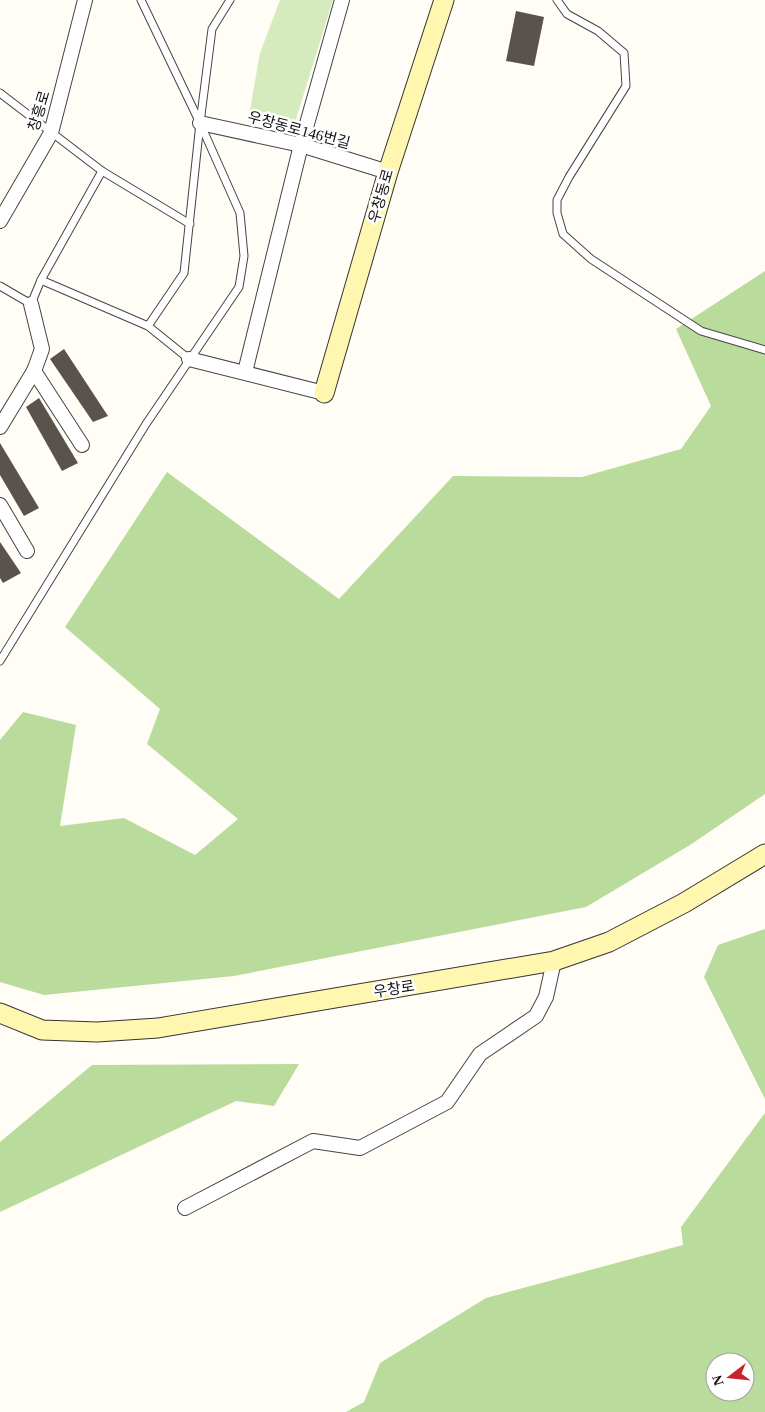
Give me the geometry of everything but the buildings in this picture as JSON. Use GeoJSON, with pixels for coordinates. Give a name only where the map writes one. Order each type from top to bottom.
{"type":"FeatureCollection","features":[{"type":"Feature","properties":{"kind":"main road","name":"우창동로"},"geometry":{"type":"LineString","coordinates":[[324,393],[388,172],[444,0]]}},
{"type":"Feature","properties":{"kind":"main road","name":"우창로"},"geometry":{"type":"LineString","coordinates":[[0,1013],[42,1030],[97,1032],[158,1028],[554,961],[609,942],[684,902],[765,854]]}},
{"type":"Feature","properties":{"kind":"street","name":"창흥로"},"geometry":{"type":"LineString","coordinates":[[0,221],[51,133],[85,0]]}},
{"type":"Feature","properties":{"kind":"street"},"geometry":{"type":"LineString","coordinates":[[245,372],[301,145],[342,0]]}},
{"type":"Feature","properties":{"kind":"street","name":"우창동로146번길"},"geometry":{"type":"LineString","coordinates":[[200,122],[301,145],[388,172]]}},
{"type":"Feature","properties":{"kind":"street"},"geometry":{"type":"LineString","coordinates":[[0,427],[34,371],[42,349],[31,304]]}},
{"type":"Feature","properties":{"kind":"street"},"geometry":{"type":"LineString","coordinates":[[189,359],[324,393]]}},
{"type":"Feature","properties":{"kind":"street"},"geometry":{"type":"LineString","coordinates":[[34,371],[82,446]]}},
{"type":"Feature","properties":{"kind":"street"},"geometry":{"type":"LineString","coordinates":[[0,505],[27,551]]}},
{"type":"Feature","properties":{"kind":"street"},"geometry":{"type":"LineString","coordinates":[[185,1208],[313,1142],[360,1148],[448,1102],[480,1054],[536,1016],[546,997],[554,961]]}},
{"type":"Feature","properties":{"kind":"lane"},"geometry":{"type":"LineString","coordinates":[[0,661],[146,424],[239,287],[244,256],[240,213],[200,122],[141,0]]}},
{"type":"Feature","properties":{"kind":"lane"},"geometry":{"type":"LineString","coordinates":[[148,326],[184,273],[212,29],[230,0]]}},
{"type":"Feature","properties":{"kind":"lane"},"geometry":{"type":"LineString","coordinates":[[557,0],[567,14],[598,31],[624,53],[626,86],[569,177],[558,200],[557,213],[563,234],[591,259],[701,331],[765,350]]}},
{"type":"Feature","properties":{"kind":"lane"},"geometry":{"type":"LineString","coordinates":[[0,93],[102,171],[190,224]]}},
{"type":"Feature","properties":{"kind":"lane"},"geometry":{"type":"LineString","coordinates":[[0,286],[31,304],[41,280],[102,171]]}},
{"type":"Feature","properties":{"kind":"lane"},"geometry":{"type":"LineString","coordinates":[[41,280],[148,326],[189,359]]}},
{"type":"Feature","properties":{"kind":"green space"},"geometry":{"type":"Polygon","coordinates":[[[280,0],[333,0],[292,132],[248,121],[260,53],[280,0]]]}},
{"type":"Feature","properties":{"kind":"green space"},"geometry":{"type":"Polygon","coordinates":[[[765,271],[765,794],[690,845],[586,907],[234,976],[44,995],[0,982],[0,740],[23,712],[76,725],[60,826],[124,818],[195,855],[238,819],[147,744],[160,709],[65,627],[167,472],[339,599],[453,476],[582,477],[681,449],[711,406],[676,329],[765,271]]]}},
{"type":"Feature","properties":{"kind":"green space"},"geometry":{"type":"Polygon","coordinates":[[[765,929],[765,1099],[704,977],[718,945],[765,929]]]}},
{"type":"Feature","properties":{"kind":"green space"},"geometry":{"type":"Polygon","coordinates":[[[299,1064],[274,1106],[236,1101],[0,1212],[0,1142],[92,1065],[299,1064]]]}},
{"type":"Feature","properties":{"kind":"green space"},"geometry":{"type":"Polygon","coordinates":[[[765,1113],[765,1412],[346,1412],[364,1402],[380,1363],[486,1298],[683,1245],[681,1227],[765,1113]]]}}]}
